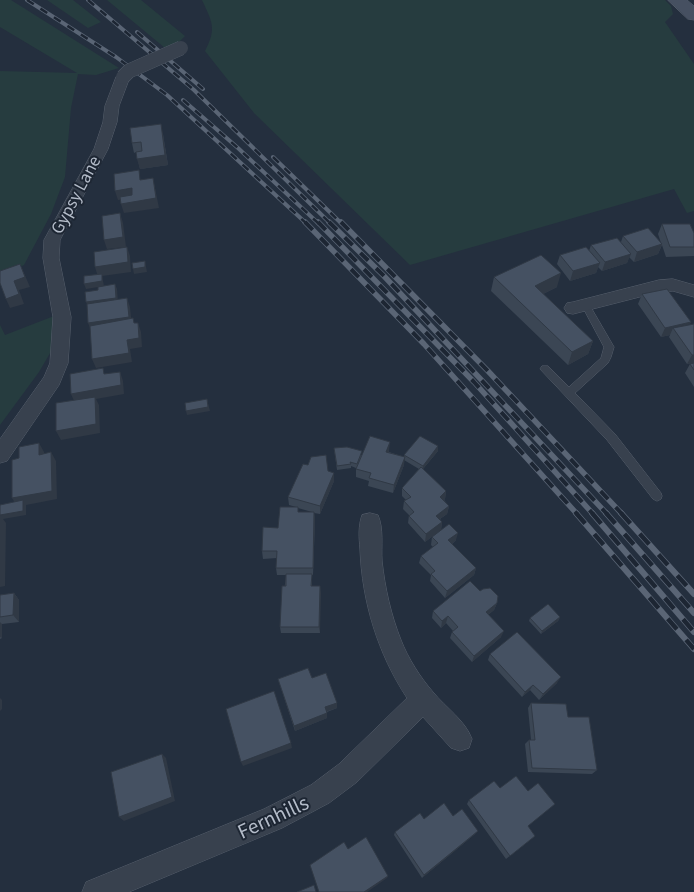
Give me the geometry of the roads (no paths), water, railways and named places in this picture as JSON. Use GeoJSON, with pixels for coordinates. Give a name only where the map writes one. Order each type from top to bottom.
{"type":"FeatureCollection","features":[{"type":"Feature","properties":{"kind":"street"},"geometry":{"type":"LineString","coordinates":[[677,0],[694,15]]}},
{"type":"Feature","properties":{"kind":"street","name":"Gypsy Lane"},"geometry":{"type":"LineString","coordinates":[[0,455],[36,405],[60,363],[62,317],[51,258],[52,240],[101,149],[110,122],[112,106],[123,77],[130,71],[182,48]]}},
{"type":"Feature","properties":{"kind":"street"},"geometry":{"type":"LineString","coordinates":[[579,307],[659,286],[674,286],[694,291]]}},
{"type":"Feature","properties":{"kind":"street"},"geometry":{"type":"LineString","coordinates":[[370,522],[370,549],[376,596],[385,631],[400,665],[423,700],[460,739]]}},
{"type":"Feature","properties":{"kind":"street","name":"Fernhills"},"geometry":{"type":"LineString","coordinates":[[96,892],[273,819],[320,794],[348,774],[423,700]]}},
{"type":"Feature","properties":{"kind":"lane"},"geometry":{"type":"LineString","coordinates":[[569,393],[604,363],[609,353],[607,341],[579,307]]}},
{"type":"Feature","properties":{"kind":"lane"},"geometry":{"type":"LineString","coordinates":[[545,369],[611,437],[657,496]]}},
{"type":"Feature","properties":{"kind":"railway"},"geometry":{"type":"LineString","coordinates":[[27,0],[116,57],[167,95],[307,224]]}},
{"type":"Feature","properties":{"kind":"railway"},"geometry":{"type":"LineString","coordinates":[[88,0],[194,90],[331,224]]}},
{"type":"Feature","properties":{"kind":"railway"},"geometry":{"type":"LineString","coordinates":[[137,32],[203,89]]}},
{"type":"Feature","properties":{"kind":"railway"},"geometry":{"type":"LineString","coordinates":[[183,100],[238,148],[319,224]]}},
{"type":"Feature","properties":{"kind":"railway"},"geometry":{"type":"LineString","coordinates":[[273,157],[342,224]]}},
{"type":"Feature","properties":{"kind":"railway"},"geometry":{"type":"LineString","coordinates":[[318,222],[474,382],[593,514]]}},
{"type":"Feature","properties":{"kind":"railway"},"geometry":{"type":"LineString","coordinates":[[329,222],[384,276],[607,514]]}},
{"type":"Feature","properties":{"kind":"railway"},"geometry":{"type":"LineString","coordinates":[[341,222],[488,371],[622,514]]}},
{"type":"Feature","properties":{"kind":"railway"},"geometry":{"type":"LineString","coordinates":[[307,224],[424,344],[577,514]]}},
{"type":"Feature","properties":{"kind":"railway"},"geometry":{"type":"LineString","coordinates":[[576,513],[694,649]]}},
{"type":"Feature","properties":{"kind":"railway"},"geometry":{"type":"LineString","coordinates":[[592,513],[694,632]]}},
{"type":"Feature","properties":{"kind":"railway"},"geometry":{"type":"LineString","coordinates":[[606,513],[694,613]]}},
{"type":"Feature","properties":{"kind":"railway"},"geometry":{"type":"LineString","coordinates":[[621,513],[694,594]]}}]}
